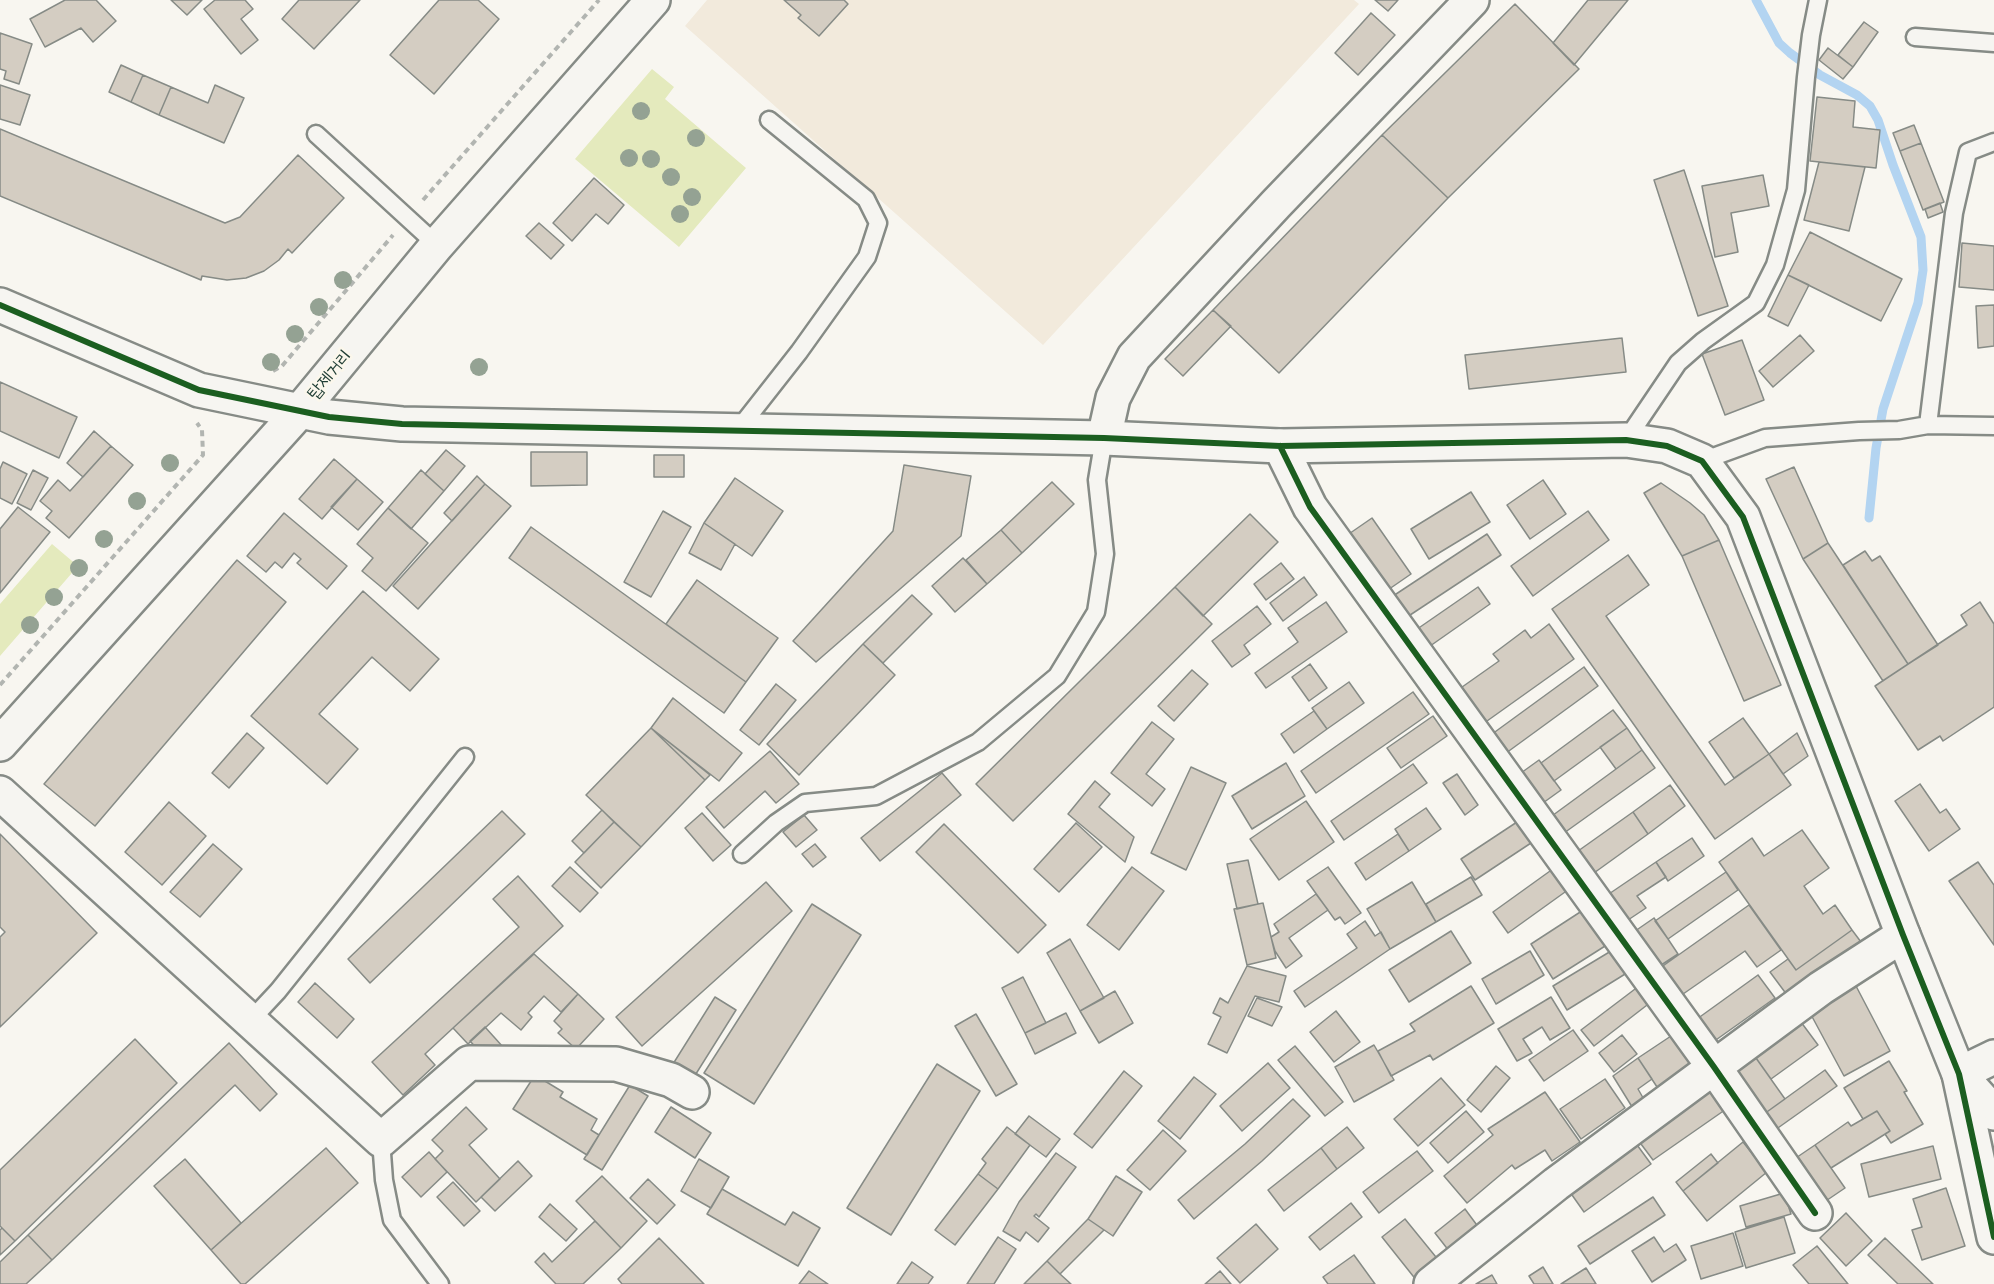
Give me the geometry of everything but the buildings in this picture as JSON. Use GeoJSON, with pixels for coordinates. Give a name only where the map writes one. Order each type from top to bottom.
{"type":"FeatureCollection","features":[{"type":"Feature","properties":{"kind":"street","name":"탑제거리"},"geometry":{"type":"LineString","coordinates":[[3,734],[299,412],[437,245],[652,0]]}},
{"type":"Feature","properties":{"kind":"street"},"geometry":{"type":"LineString","coordinates":[[1104,438],[1113,398],[1134,357],[1276,204],[1472,0]]}},
{"type":"Feature","properties":{"kind":"street"},"geometry":{"type":"LineString","coordinates":[[0,305],[199,390],[328,417],[402,424],[1104,438],[1280,446],[1626,440],[1667,446],[1702,461],[1743,517],[1903,935],[1959,1074],[1994,1238]]}},
{"type":"Feature","properties":{"kind":"street"},"geometry":{"type":"LineString","coordinates":[[1280,446],[1310,507],[1714,1067],[1815,1213]]}},
{"type":"Feature","properties":{"kind":"street"},"geometry":{"type":"LineString","coordinates":[[0,793],[381,1140],[469,1063],[616,1064],[671,1080],[692,1092]]}},
{"type":"Feature","properties":{"kind":"street"},"geometry":{"type":"LineString","coordinates":[[1431,1284],[1556,1184],[1714,1067],[1821,988],[1903,935]]}},
{"type":"Feature","properties":{"kind":"street"},"geometry":{"type":"LineString","coordinates":[[1959,1074],[1994,1057]]}},
{"type":"Feature","properties":{"kind":"street"},"geometry":{"type":"LineString","coordinates":[[1959,1074],[1994,1113]]}},
{"type":"Feature","properties":{"kind":"lane"},"geometry":{"type":"LineString","coordinates":[[1626,440],[1678,363],[1703,341],[1756,303],[1775,265],[1796,190],[1806,77],[1818,0]]}},
{"type":"Feature","properties":{"kind":"lane"},"geometry":{"type":"LineString","coordinates":[[1915,37],[1994,43]]}},
{"type":"Feature","properties":{"kind":"lane"},"geometry":{"type":"LineString","coordinates":[[737,431],[799,352],[867,256],[878,223],[866,199],[769,120]]}},
{"type":"Feature","properties":{"kind":"lane"},"geometry":{"type":"LineString","coordinates":[[316,134],[437,245]]}},
{"type":"Feature","properties":{"kind":"lane"},"geometry":{"type":"LineString","coordinates":[[1928,425],[1954,213],[1968,152],[1994,142]]}},
{"type":"Feature","properties":{"kind":"lane"},"geometry":{"type":"LineString","coordinates":[[1702,461],[1765,438],[1859,430],[1899,430],[1928,425],[1994,426]]}},
{"type":"Feature","properties":{"kind":"lane"},"geometry":{"type":"LineString","coordinates":[[742,854],[776,823],[805,802],[876,796],[978,742],[1057,676],[1096,612],[1105,554],[1097,480],[1104,438]]}},
{"type":"Feature","properties":{"kind":"lane"},"geometry":{"type":"LineString","coordinates":[[250,1021],[278,991],[465,757]]}},
{"type":"Feature","properties":{"kind":"lane"},"geometry":{"type":"LineString","coordinates":[[381,1140],[384,1180],[392,1220],[440,1284]]}},
{"type":"Feature","properties":{"kind":"path"},"geometry":{"type":"LineString","coordinates":[[272,371],[282,366],[407,218],[599,0]]}},
{"type":"Feature","properties":{"kind":"path"},"geometry":{"type":"LineString","coordinates":[[0,686],[203,455],[202,430],[192,416]]}},
{"type":"Feature","properties":{"kind":"shaded area"},"geometry":{"type":"Polygon","coordinates":[[[707,0],[1354,0],[1359,4],[1043,345],[685,26],[707,0]]]}},
{"type":"Feature","properties":{"kind":"green space"},"geometry":{"type":"Polygon","coordinates":[[[652,69],[674,87],[665,99],[746,168],[679,247],[575,159],[652,69]]]}},
{"type":"Feature","properties":{"kind":"green space"},"geometry":{"type":"Polygon","coordinates":[[[52,544],[78,566],[0,656],[0,604],[52,544]]]}},
{"type":"Feature","properties":{"kind":"waterway"},"geometry":{"type":"LineString","coordinates":[[1756,0],[1779,43],[1820,75],[1857,95],[1870,106],[1878,120],[1921,237],[1923,270],[1918,303],[1883,409],[1876,448],[1869,518]]}},
{"type":"Feature","properties":{"kind":"cycle path"},"geometry":{"type":"LineString","coordinates":[[0,305],[199,390],[329,417],[402,424],[1104,438],[1280,446],[1626,440],[1667,446],[1702,461],[1743,517],[1903,935],[1959,1074],[1994,1237]]}},
{"type":"Feature","properties":{"kind":"cycle path"},"geometry":{"type":"LineString","coordinates":[[1280,446],[1310,507],[1714,1067],[1815,1213]]}}]}
